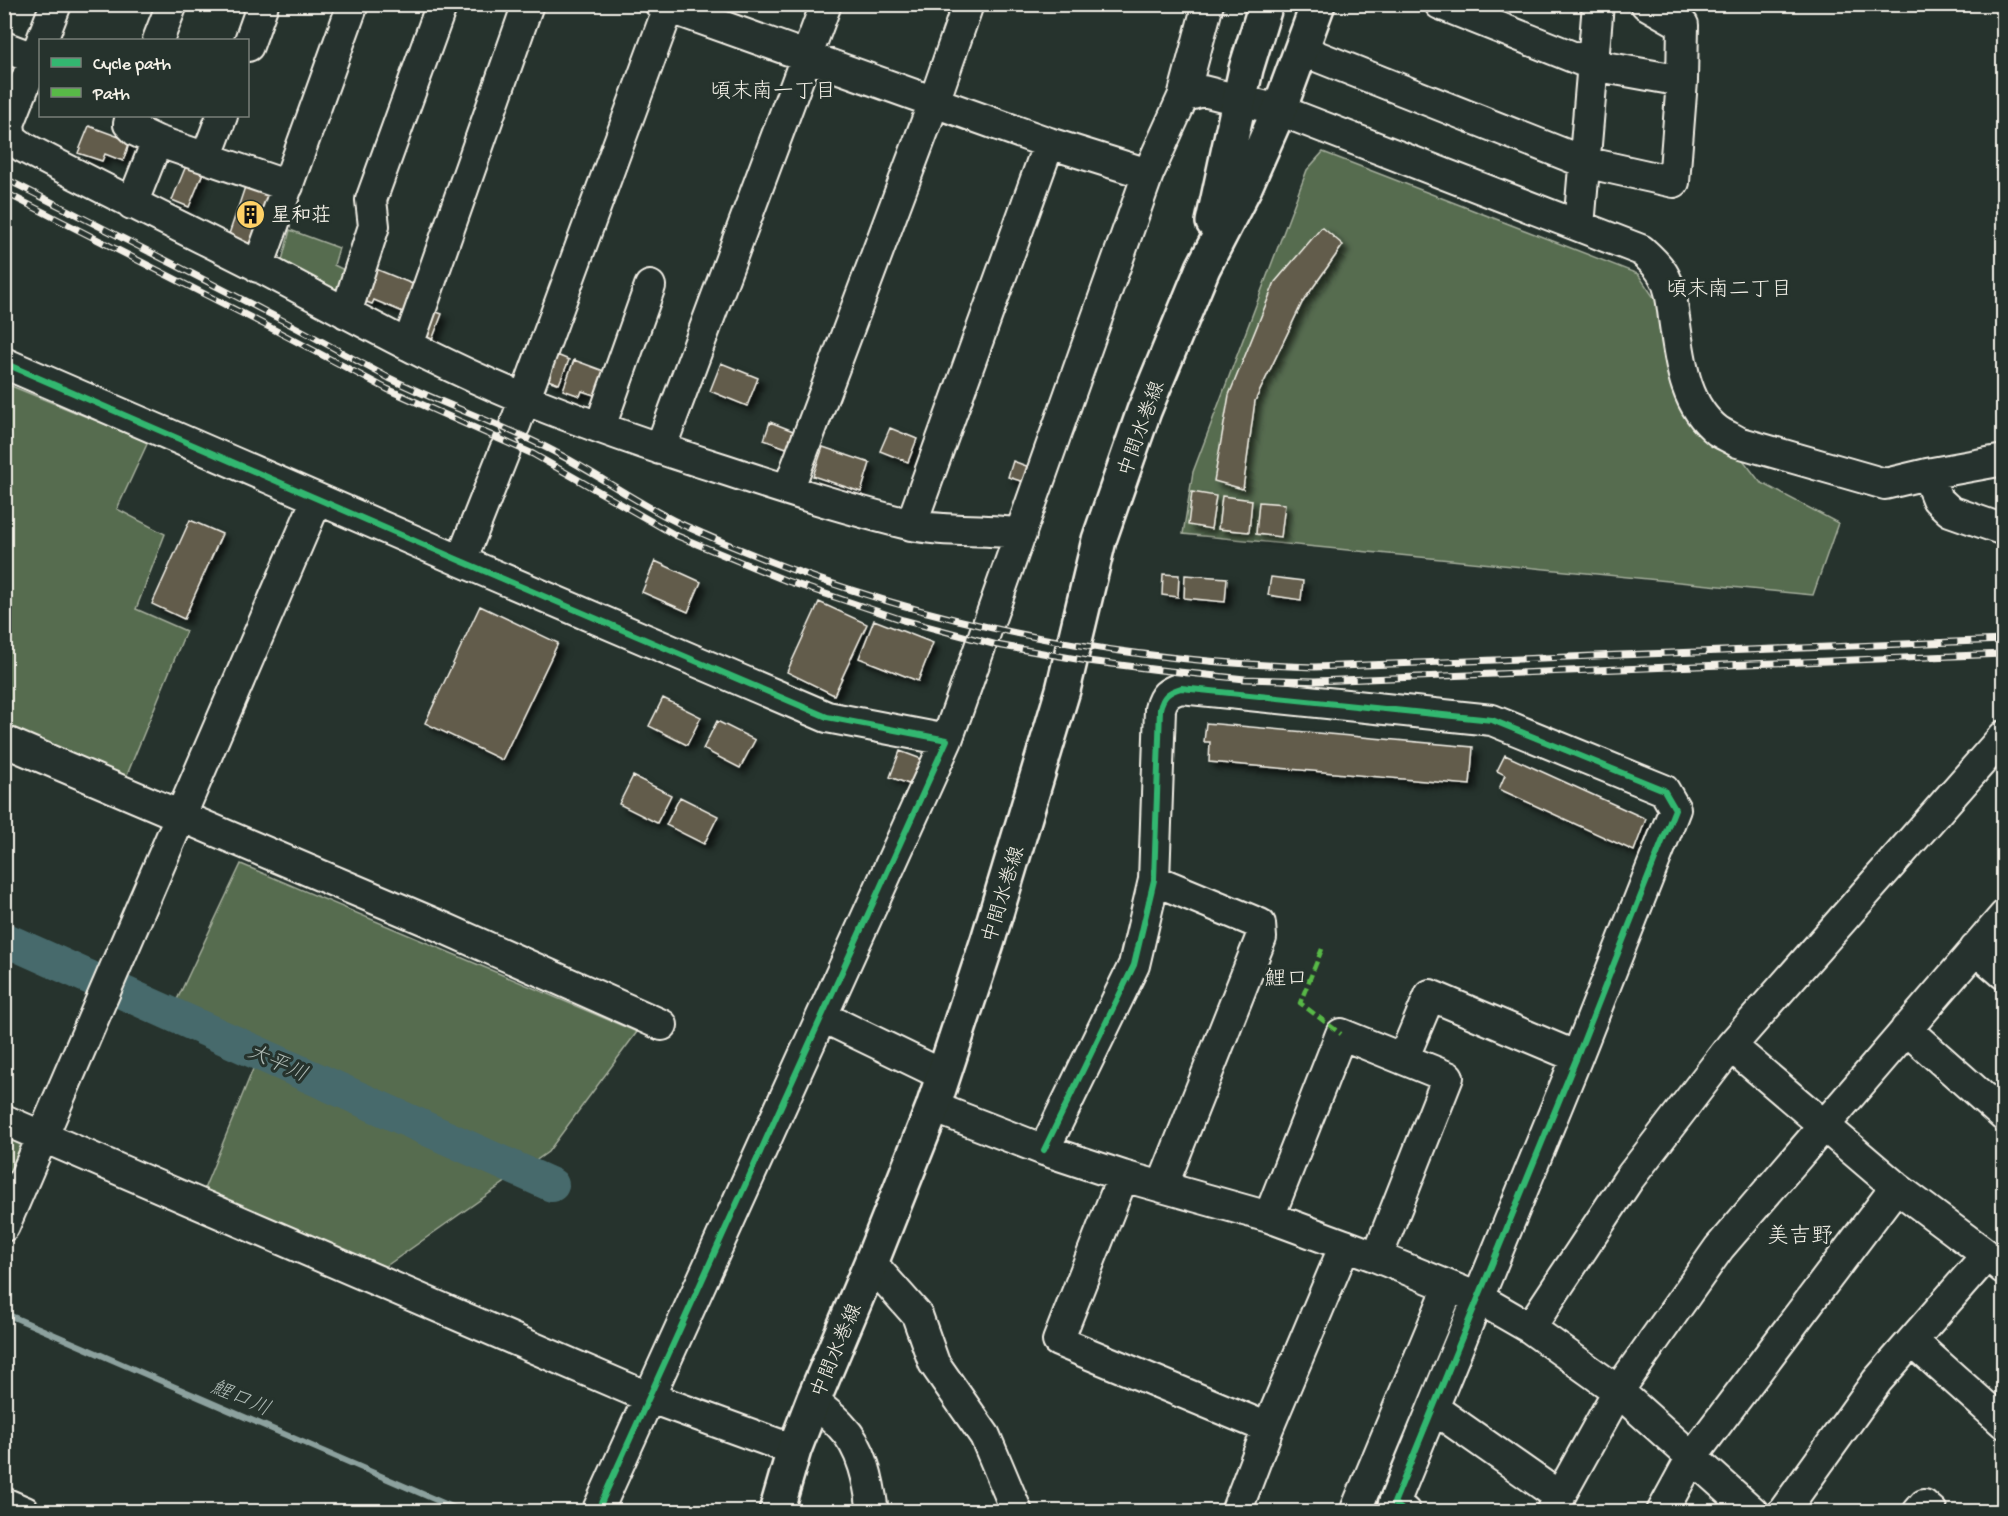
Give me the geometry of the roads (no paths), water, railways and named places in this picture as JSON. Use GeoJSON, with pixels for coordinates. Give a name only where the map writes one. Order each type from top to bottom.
{"type":"FeatureCollection","features":[{"type":"Feature","properties":{"kind":"main road","name":"中間水巻線"},"geometry":{"type":"LineString","coordinates":[[1203,268],[1246,69],[1266,4]]}},
{"type":"Feature","properties":{"kind":"main road","name":"中間水巻線"},"geometry":{"type":"LineString","coordinates":[[776,1512],[794,1450],[933,1107],[988,940],[1059,701],[1099,540],[1144,411],[1203,268],[1245,186],[1279,111],[1318,4]]}},
{"type":"Feature","properties":{"kind":"street"},"geometry":{"type":"LineString","coordinates":[[42,39],[56,4]]}},
{"type":"Feature","properties":{"kind":"street"},"geometry":{"type":"LineString","coordinates":[[158,39],[172,4]]}},
{"type":"Feature","properties":{"kind":"street"},"geometry":{"type":"LineString","coordinates":[[249,43],[263,4]]}},
{"type":"Feature","properties":{"kind":"street"},"geometry":{"type":"LineString","coordinates":[[258,267],[353,4]]}},
{"type":"Feature","properties":{"kind":"street"},"geometry":{"type":"LineString","coordinates":[[345,313],[374,226],[371,200],[442,4]]}},
{"type":"Feature","properties":{"kind":"street"},"geometry":{"type":"LineString","coordinates":[[408,345],[528,4]]}},
{"type":"Feature","properties":{"kind":"street"},"geometry":{"type":"LineString","coordinates":[[660,449],[826,4]]}},
{"type":"Feature","properties":{"kind":"street"},"geometry":{"type":"LineString","coordinates":[[788,490],[934,102],[968,4]]}},
{"type":"Feature","properties":{"kind":"street"},"geometry":{"type":"LineString","coordinates":[[597,1512],[947,740],[1148,174],[1183,97],[1208,4]]}},
{"type":"Feature","properties":{"kind":"street"},"geometry":{"type":"LineString","coordinates":[[1440,4],[1593,65],[1682,81]]}},
{"type":"Feature","properties":{"kind":"street"},"geometry":{"type":"LineString","coordinates":[[1579,226],[1598,4]]}},
{"type":"Feature","properties":{"kind":"street"},"geometry":{"type":"LineString","coordinates":[[1301,50],[1584,162],[1674,182],[1682,81],[1683,25],[1646,4]]}},
{"type":"Feature","properties":{"kind":"street"},"geometry":{"type":"LineString","coordinates":[[461,561],[515,425],[666,6],[1049,143],[1148,174]]}},
{"type":"Feature","properties":{"kind":"street"},"geometry":{"type":"LineString","coordinates":[[4,47],[39,48],[9,124],[11,138],[23,147],[408,345],[515,425],[600,427],[788,490],[911,525],[956,531],[996,530],[1021,534]]}},
{"type":"Feature","properties":{"kind":"street"},"geometry":{"type":"LineString","coordinates":[[1183,97],[1203,91],[1279,111],[1641,250],[1663,273],[1670,288],[1681,366],[1690,393],[1703,416],[1719,431],[1738,442],[1885,484],[2004,460]]}},
{"type":"Feature","properties":{"kind":"street"},"geometry":{"type":"LineString","coordinates":[[131,117],[129,124],[136,131],[157,141],[288,186]]}},
{"type":"Feature","properties":{"kind":"street"},"geometry":{"type":"LineString","coordinates":[[206,158],[222,117]]}},
{"type":"Feature","properties":{"kind":"street"},"geometry":{"type":"LineString","coordinates":[[132,204],[157,141]]}},
{"type":"Feature","properties":{"kind":"street"},"geometry":{"type":"LineString","coordinates":[[911,525],[1049,143]]}},
{"type":"Feature","properties":{"kind":"street"},"geometry":{"type":"LineString","coordinates":[[600,427],[650,286]]}},
{"type":"Feature","properties":{"kind":"street"},"geometry":{"type":"LineString","coordinates":[[4,363],[828,717],[947,740]]}},
{"type":"Feature","properties":{"kind":"street"},"geometry":{"type":"LineString","coordinates":[[1927,474],[1937,499],[1950,511],[2004,530]]}},
{"type":"Feature","properties":{"kind":"street"},"geometry":{"type":"LineString","coordinates":[[4,1226],[317,499]]}},
{"type":"Feature","properties":{"kind":"street"},"geometry":{"type":"LineString","coordinates":[[1044,1150],[1134,965],[1154,880],[1160,710],[1163,698],[1171,691],[1181,688],[1492,720],[1664,790],[1675,808],[1577,1057],[1394,1503],[1406,1512]]}},
{"type":"Feature","properties":{"kind":"street"},"geometry":{"type":"LineString","coordinates":[[1530,1328],[1628,1180],[1731,1046],[2004,736]]}},
{"type":"Feature","properties":{"kind":"street"},"geometry":{"type":"LineString","coordinates":[[4,741],[435,924],[662,1025]]}},
{"type":"Feature","properties":{"kind":"street"},"geometry":{"type":"LineString","coordinates":[[1154,880],[1260,924],[1261,938],[1162,1187]]}},
{"type":"Feature","properties":{"kind":"street"},"geometry":{"type":"LineString","coordinates":[[1433,1408],[1556,1504],[1618,1391],[1719,1248],[2004,916]]}},
{"type":"Feature","properties":{"kind":"street"},"geometry":{"type":"LineString","coordinates":[[1975,949],[2004,974]]}},
{"type":"Feature","properties":{"kind":"street"},"geometry":{"type":"LineString","coordinates":[[1403,1059],[1430,995],[1577,1057]]}},
{"type":"Feature","properties":{"kind":"street"},"geometry":{"type":"LineString","coordinates":[[823,1017],[943,1075]]}},
{"type":"Feature","properties":{"kind":"street"},"geometry":{"type":"LineString","coordinates":[[1906,1029],[2004,1116]]}},
{"type":"Feature","properties":{"kind":"street"},"geometry":{"type":"LineString","coordinates":[[1269,1217],[1341,1034],[1448,1077],[1377,1257]]}},
{"type":"Feature","properties":{"kind":"street"},"geometry":{"type":"LineString","coordinates":[[1731,1046],[1896,1187],[1995,1262],[1912,1341],[1877,1381],[1783,1512]]}},
{"type":"Feature","properties":{"kind":"street"},"geometry":{"type":"LineString","coordinates":[[933,1107],[1044,1150],[1123,1176],[1269,1217],[1478,1298],[1530,1328],[1618,1391],[1753,1512]]}},
{"type":"Feature","properties":{"kind":"street"},"geometry":{"type":"LineString","coordinates":[[4,1120],[648,1397],[794,1450]]}},
{"type":"Feature","properties":{"kind":"street"},"geometry":{"type":"LineString","coordinates":[[1123,1176],[1058,1341],[1268,1428]]}},
{"type":"Feature","properties":{"kind":"street"},"geometry":{"type":"LineString","coordinates":[[1662,1512],[1692,1457],[1896,1187]]}},
{"type":"Feature","properties":{"kind":"street"},"geometry":{"type":"LineString","coordinates":[[1236,1512],[1268,1428],[1345,1245]]}},
{"type":"Feature","properties":{"kind":"street"},"geometry":{"type":"LineString","coordinates":[[871,1263],[917,1315],[934,1363],[985,1436],[1017,1512]]}},
{"type":"Feature","properties":{"kind":"street"},"geometry":{"type":"LineString","coordinates":[[1355,1512],[1449,1287]]}},
{"type":"Feature","properties":{"kind":"street"},"geometry":{"type":"LineString","coordinates":[[1912,1341],[2004,1423]]}},
{"type":"Feature","properties":{"kind":"street"},"geometry":{"type":"LineString","coordinates":[[813,1401],[842,1426],[856,1447],[870,1484],[873,1512]]}},
{"type":"Feature","properties":{"kind":"street"},"geometry":{"type":"LineString","coordinates":[[4,1503],[25,1512]]}},
{"type":"Feature","properties":{"kind":"street"},"geometry":{"type":"LineString","coordinates":[[1918,1512],[1924,1505],[1932,1512]]}},
{"type":"Feature","properties":{"kind":"waterway","name":"大平川"},"geometry":{"type":"LineString","coordinates":[[4,939],[552,1185]]}},
{"type":"Feature","properties":{"kind":"waterway","name":"鯉口川"},"geometry":{"type":"LineString","coordinates":[[4,1313],[464,1512]]}},
{"type":"Feature","properties":{"kind":"railway"},"geometry":{"type":"LineString","coordinates":[[4,178],[389,378],[557,453],[681,524],[757,556],[834,584],[912,608],[991,628],[1151,655],[1233,663],[1315,667],[2004,640]]}},
{"type":"Feature","properties":{"kind":"railway"},"geometry":{"type":"LineString","coordinates":[[4,192],[387,389],[533,454],[675,535],[787,581],[903,620],[997,645],[1088,661],[1160,670],[1245,679],[1315,681],[2004,654]]}},
{"type":"Feature","properties":{"kind":"place","name":"星和荘"},"geometry":{"type":"Point","coordinates":[250,214]}},
{"type":"Feature","properties":{"kind":"district","name":"頃末南一丁目"},"geometry":{"type":"Point","coordinates":[773,90]}},
{"type":"Feature","properties":{"kind":"district","name":"頃末南二丁目"},"geometry":{"type":"Point","coordinates":[1729,288]}},
{"type":"Feature","properties":{"kind":"district","name":"鯉口"},"geometry":{"type":"Point","coordinates":[1286,977]}},
{"type":"Feature","properties":{"kind":"district","name":"美吉野"},"geometry":{"type":"Point","coordinates":[1800,1234]}}]}
